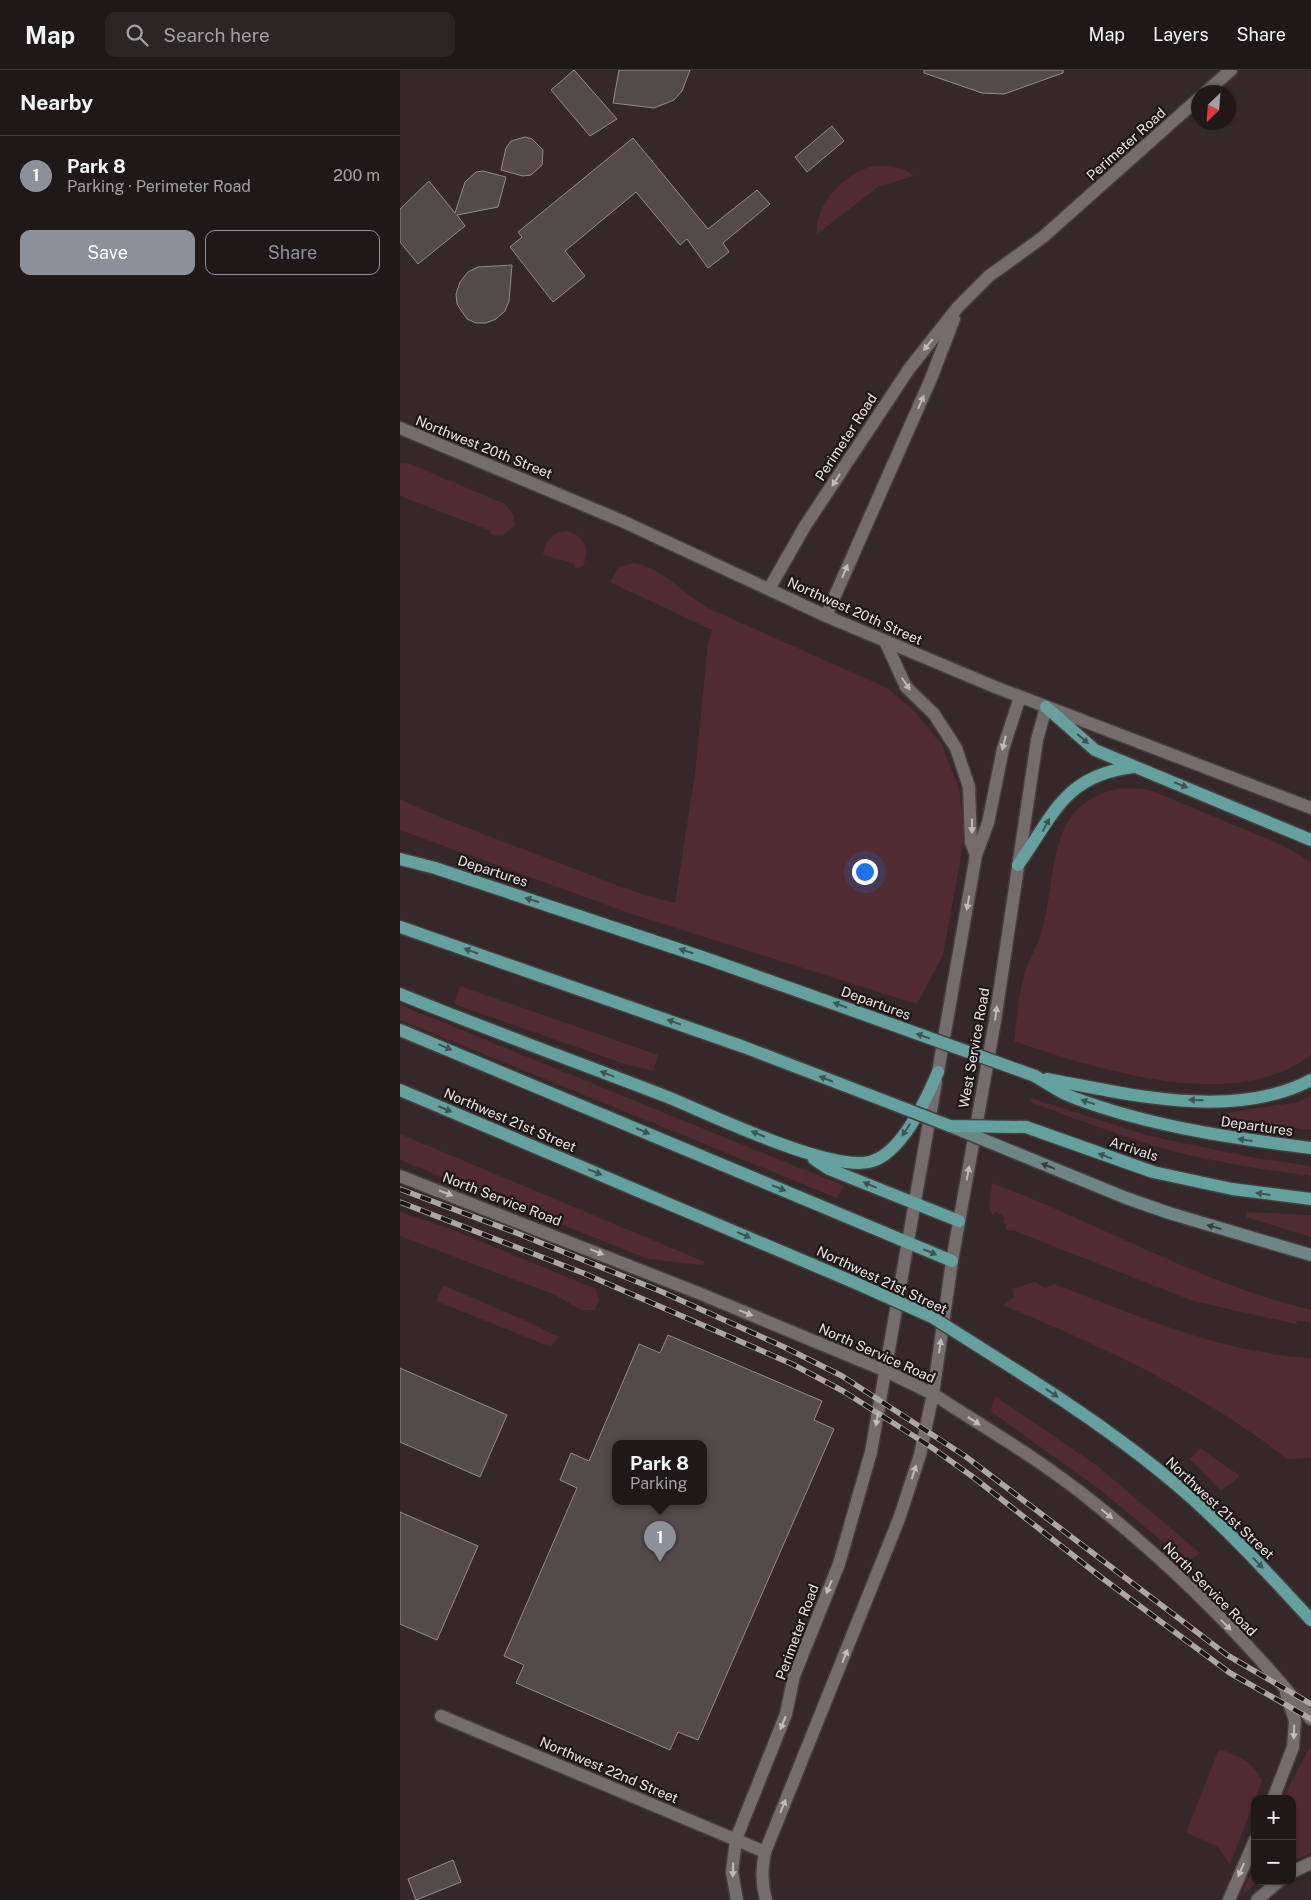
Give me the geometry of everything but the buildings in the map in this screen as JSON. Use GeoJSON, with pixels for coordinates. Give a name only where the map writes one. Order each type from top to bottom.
{"type":"FeatureCollection","features":[{"type":"Feature","properties":{"kind":"main road"},"geometry":{"type":"LineString","coordinates":[[1046,707],[1095,750],[1311,840]]}},
{"type":"Feature","properties":{"kind":"main road"},"geometry":{"type":"LineString","coordinates":[[1018,865],[1045,828],[1054,810],[1072,790],[1106,772],[1136,767]]}},
{"type":"Feature","properties":{"kind":"main road"},"geometry":{"type":"LineString","coordinates":[[400,852],[435,868]]}},
{"type":"Feature","properties":{"kind":"main road"},"geometry":{"type":"LineString","coordinates":[[400,859],[435,868]]}},
{"type":"Feature","properties":{"kind":"main road","name":"Departures"},"geometry":{"type":"LineString","coordinates":[[435,868],[711,960],[886,1022],[1034,1076],[1070,1096],[1138,1117],[1211,1134],[1311,1148]]}},
{"type":"Feature","properties":{"kind":"main road"},"geometry":{"type":"LineString","coordinates":[[400,927],[735,1044],[950,1126],[1126,1198],[1169,1213],[1311,1254]]}},
{"type":"Feature","properties":{"kind":"main road"},"geometry":{"type":"LineString","coordinates":[[400,994],[666,1096],[803,1152],[848,1164],[879,1159],[889,1151],[904,1134],[922,1107],[938,1072]]}},
{"type":"Feature","properties":{"kind":"main road"},"geometry":{"type":"LineString","coordinates":[[400,1030],[952,1261]]}},
{"type":"Feature","properties":{"kind":"main road"},"geometry":{"type":"LineString","coordinates":[[1034,1076],[1121,1093],[1181,1100],[1238,1100],[1260,1097],[1284,1091],[1311,1080]]}},
{"type":"Feature","properties":{"kind":"main road","name":"Northwest 21st Street"},"geometry":{"type":"LineString","coordinates":[[400,1090],[852,1281],[932,1317],[1103,1428],[1173,1482],[1238,1543],[1311,1620]]}},
{"type":"Feature","properties":{"kind":"main road","name":"Arrivals"},"geometry":{"type":"LineString","coordinates":[[950,1126],[1026,1127],[1152,1172],[1232,1189],[1311,1199]]}},
{"type":"Feature","properties":{"kind":"main road"},"geometry":{"type":"LineString","coordinates":[[803,1152],[829,1170],[959,1221]]}},
{"type":"Feature","properties":{"kind":"street"},"geometry":{"type":"LineString","coordinates":[[1214,85],[1231,70]]}},
{"type":"Feature","properties":{"kind":"street","name":"Perimeter Road"},"geometry":{"type":"LineString","coordinates":[[769,589],[805,526],[909,369],[958,307],[989,276],[1043,236],[1191,105]]}},
{"type":"Feature","properties":{"kind":"street","name":"Perimeter Road"},"geometry":{"type":"LineString","coordinates":[[826,616],[930,381],[958,307]]}},
{"type":"Feature","properties":{"kind":"street","name":"Northwest 20th Street"},"geometry":{"type":"LineString","coordinates":[[400,428],[622,521],[826,616],[1020,697],[1309,806]]}},
{"type":"Feature","properties":{"kind":"street"},"geometry":{"type":"LineString","coordinates":[[885,640],[906,686],[934,714],[956,748],[969,787],[971,842],[976,855]]}},
{"type":"Feature","properties":{"kind":"street"},"geometry":{"type":"LineString","coordinates":[[886,1371],[976,855],[988,823],[1003,749],[1020,697]]}},
{"type":"Feature","properties":{"kind":"street","name":"West Service Road"},"geometry":{"type":"LineString","coordinates":[[934,1394],[952,1261],[995,1021],[1037,740],[1046,707]]}},
{"type":"Feature","properties":{"kind":"street","name":"North Service Road"},"geometry":{"type":"LineString","coordinates":[[400,1176],[571,1242],[886,1371],[934,1394],[1014,1446],[1093,1502],[1189,1587],[1284,1685],[1311,1719]]}},
{"type":"Feature","properties":{"kind":"street","name":"Perimeter Road"},"geometry":{"type":"LineString","coordinates":[[737,1900],[732,1872],[736,1839],[786,1714],[794,1676],[846,1541],[871,1452],[886,1371]]}},
{"type":"Feature","properties":{"kind":"street"},"geometry":{"type":"LineString","coordinates":[[766,1900],[763,1889],[762,1869],[765,1852],[900,1519],[920,1455],[934,1394]]}},
{"type":"Feature","properties":{"kind":"street"},"geometry":{"type":"LineString","coordinates":[[1276,1795],[1294,1747],[1294,1721],[1284,1685]]}},
{"type":"Feature","properties":{"kind":"street","name":"Northwest 22nd Street"},"geometry":{"type":"LineString","coordinates":[[441,1716],[765,1852]]}},
{"type":"Feature","properties":{"kind":"street"},"geometry":{"type":"LineString","coordinates":[[1229,1900],[1251,1849]]}},
{"type":"Feature","properties":{"kind":"street"},"geometry":{"type":"LineString","coordinates":[[1296,1870],[1311,1863]]}},
{"type":"Feature","properties":{"kind":"street"},"geometry":{"type":"LineString","coordinates":[[1257,1900],[1274,1885]]}},
{"type":"Feature","properties":{"kind":"shaded area"},"geometry":{"type":"Polygon","coordinates":[[[400,70],[1311,70],[1311,1900],[400,1900],[400,70]]]}},
{"type":"Feature","properties":{"kind":"shaded area"},"geometry":{"type":"Polygon","coordinates":[[[890,166],[904,169],[914,176],[878,187],[817,234],[820,213],[825,203],[839,186],[848,178],[867,168],[890,166]]]}},
{"type":"Feature","properties":{"kind":"shaded area"},"geometry":{"type":"Polygon","coordinates":[[[400,463],[410,464],[505,504],[514,516],[515,526],[502,536],[492,535],[489,530],[400,496],[400,463]]]}},
{"type":"Feature","properties":{"kind":"shaded area"},"geometry":{"type":"Polygon","coordinates":[[[568,531],[583,540],[586,549],[583,566],[576,569],[573,563],[543,555],[551,537],[568,531]]]}},
{"type":"Feature","properties":{"kind":"shaded area"},"geometry":{"type":"Polygon","coordinates":[[[632,563],[651,568],[710,609],[887,688],[914,711],[942,745],[959,789],[964,824],[963,845],[943,955],[917,1004],[632,914],[400,830],[400,799],[455,823],[612,883],[675,903],[695,773],[708,643],[712,630],[610,582],[618,568],[632,563]]]}},
{"type":"Feature","properties":{"kind":"shaded area"},"geometry":{"type":"Polygon","coordinates":[[[1124,788],[1144,789],[1155,792],[1284,846],[1311,862],[1311,1055],[1279,1072],[1244,1082],[1205,1084],[1164,1081],[1124,1073],[1084,1063],[1014,1041],[1022,984],[1042,930],[1059,841],[1067,823],[1080,807],[1098,795],[1124,788]]]}},
{"type":"Feature","properties":{"kind":"shaded area"},"geometry":{"type":"Polygon","coordinates":[[[460,986],[658,1055],[653,1071],[622,1063],[454,1004],[460,986]]]}},
{"type":"Feature","properties":{"kind":"shaded area"},"geometry":{"type":"Polygon","coordinates":[[[400,1005],[844,1186],[837,1198],[400,1020],[400,1005]]]}},
{"type":"Feature","properties":{"kind":"shaded area"},"geometry":{"type":"Polygon","coordinates":[[[1311,1096],[1311,1130],[1227,1119],[1225,1113],[1299,1102],[1311,1096]]]}},
{"type":"Feature","properties":{"kind":"shaded area"},"geometry":{"type":"Polygon","coordinates":[[[1030,1098],[1150,1136],[1255,1158],[1311,1166],[1311,1176],[1234,1164],[1158,1147],[1033,1103],[1029,1101],[1030,1098]]]}},
{"type":"Feature","properties":{"kind":"shaded area"},"geometry":{"type":"Polygon","coordinates":[[[400,1134],[705,1262],[703,1265],[648,1259],[400,1160],[400,1134]]]}},
{"type":"Feature","properties":{"kind":"shaded area"},"geometry":{"type":"Polygon","coordinates":[[[992,1183],[1229,1284],[1311,1310],[1311,1323],[1297,1320],[1296,1324],[1193,1301],[1015,1231],[1006,1230],[1006,1225],[1003,1222],[1005,1217],[996,1212],[993,1215],[989,1207],[992,1183]]]}},
{"type":"Feature","properties":{"kind":"shaded area"},"geometry":{"type":"Polygon","coordinates":[[[400,1212],[453,1230],[596,1289],[599,1300],[595,1310],[582,1310],[555,1295],[400,1236],[400,1212]]]}},
{"type":"Feature","properties":{"kind":"shaded area"},"geometry":{"type":"Polygon","coordinates":[[[1247,1212],[1311,1215],[1311,1237],[1246,1217],[1247,1212]]]}},
{"type":"Feature","properties":{"kind":"shaded area"},"geometry":{"type":"Polygon","coordinates":[[[1035,1282],[1045,1288],[1054,1284],[1148,1320],[1211,1340],[1276,1354],[1311,1358],[1311,1458],[1287,1459],[1221,1413],[1151,1373],[1078,1337],[1003,1305],[1014,1297],[1012,1289],[1035,1282]]]}},
{"type":"Feature","properties":{"kind":"shaded area"},"geometry":{"type":"Polygon","coordinates":[[[443,1285],[531,1323],[558,1337],[551,1347],[436,1301],[443,1285]]]}},
{"type":"Feature","properties":{"kind":"shaded area"},"geometry":{"type":"Polygon","coordinates":[[[995,1396],[1096,1465],[1200,1553],[1187,1562],[1098,1488],[993,1413],[991,1409],[995,1396]]]}},
{"type":"Feature","properties":{"kind":"shaded area"},"geometry":{"type":"Polygon","coordinates":[[[1199,1449],[1240,1476],[1221,1491],[1190,1459],[1199,1449]]]}},
{"type":"Feature","properties":{"kind":"shaded area"},"geometry":{"type":"Polygon","coordinates":[[[1309,1748],[1311,1752],[1311,1853],[1296,1859],[1296,1795],[1285,1795],[1309,1748]]]}},
{"type":"Feature","properties":{"kind":"shaded area"},"geometry":{"type":"Polygon","coordinates":[[[1219,1749],[1233,1754],[1250,1764],[1262,1781],[1257,1795],[1251,1795],[1251,1810],[1230,1864],[1218,1847],[1188,1833],[1187,1830],[1219,1749]]]}},
{"type":"Feature","properties":{"kind":"shaded area"},"geometry":{"type":"Polygon","coordinates":[[[1251,1872],[1251,1885],[1254,1885],[1242,1895],[1251,1872]]]}},
{"type":"Feature","properties":{"kind":"railway"},"geometry":{"type":"LineString","coordinates":[[400,1189],[514,1232],[660,1291],[784,1347],[842,1376],[965,1456],[1227,1655],[1311,1704]]}},
{"type":"Feature","properties":{"kind":"railway"},"geometry":{"type":"LineString","coordinates":[[400,1202],[583,1273],[792,1364],[843,1391],[931,1447],[973,1477],[1102,1578],[1230,1673],[1311,1719]]}},
{"type":"Feature","properties":{"kind":"place","name":"Park 8"},"geometry":{"type":"Point","coordinates":[660,1562]}}]}
